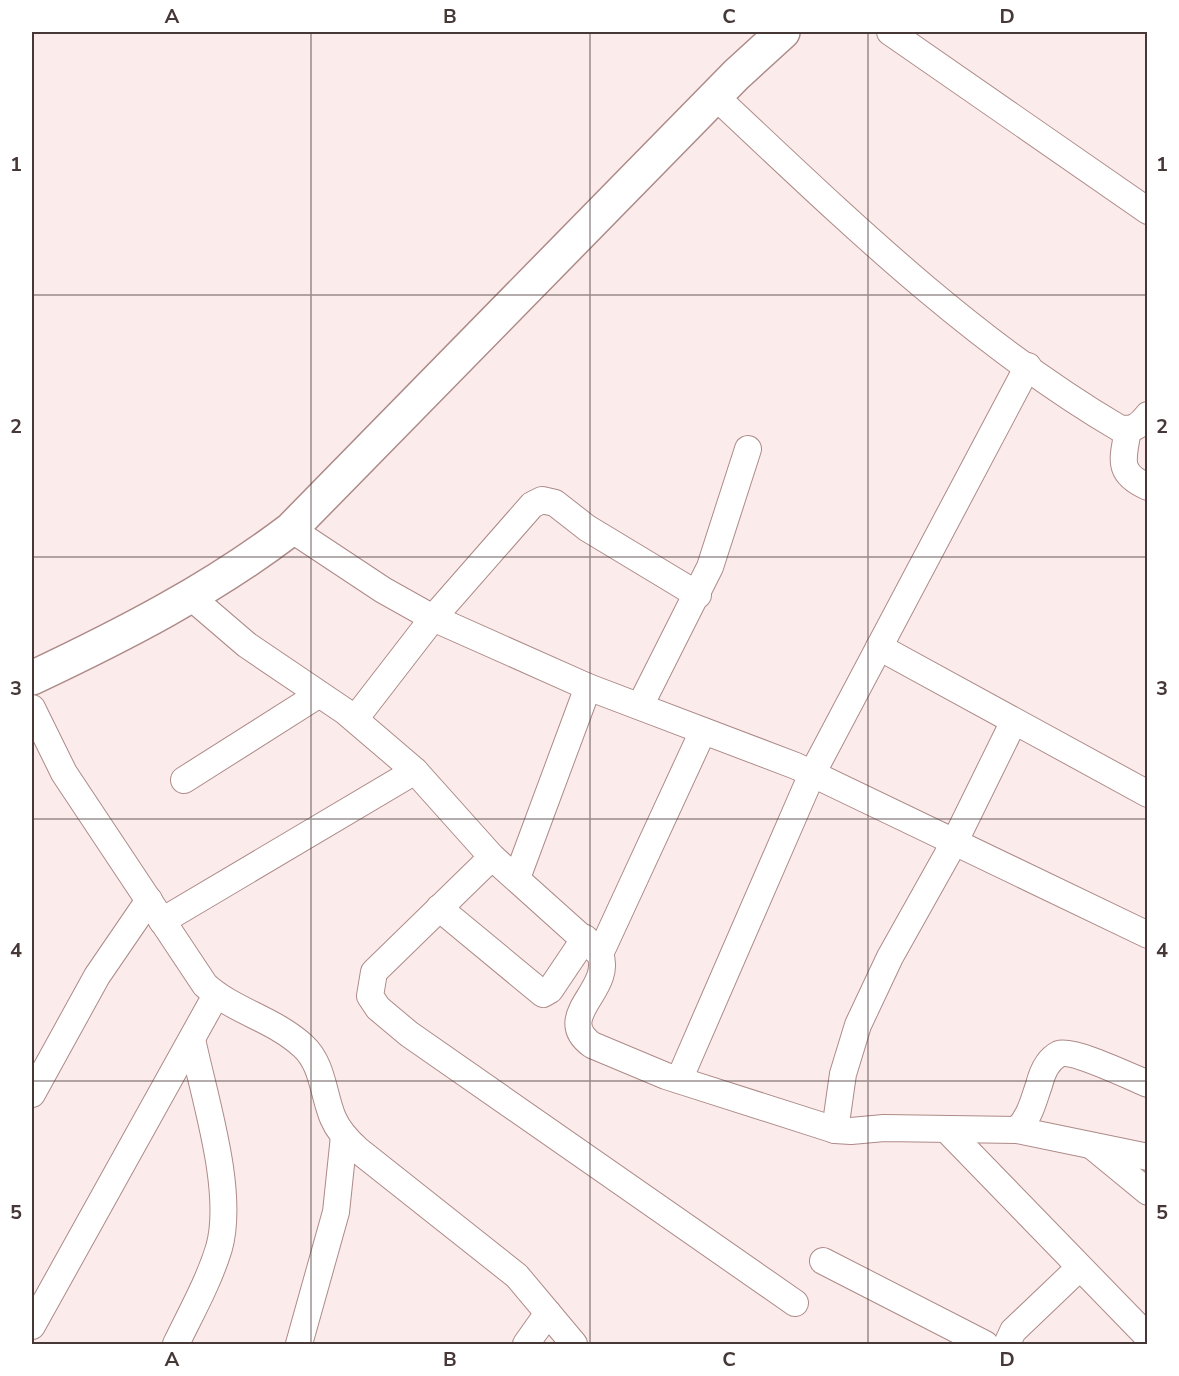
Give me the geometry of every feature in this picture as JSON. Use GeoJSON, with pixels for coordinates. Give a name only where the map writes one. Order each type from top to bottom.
{"type":"FeatureCollection","features":[{"type":"Feature","properties":{"kind":"main road"},"geometry":{"type":"LineString","coordinates":[[32,678],[106,643],[191,597],[246,563],[291,529],[715,96],[783,32]]}},
{"type":"Feature","properties":{"kind":"street"},"geometry":{"type":"LineString","coordinates":[[890,32],[1148,211]]}},
{"type":"Feature","properties":{"kind":"street"},"geometry":{"type":"LineString","coordinates":[[715,96],[865,236],[933,294],[1028,366],[1104,419],[1138,422],[1124,468],[1129,477],[1148,487]]}},
{"type":"Feature","properties":{"kind":"street"},"geometry":{"type":"LineString","coordinates":[[679,1080],[812,774],[1028,366]]}},
{"type":"Feature","properties":{"kind":"street"},"geometry":{"type":"LineString","coordinates":[[640,706],[698,596],[721,539],[748,449]]}},
{"type":"Feature","properties":{"kind":"street"},"geometry":{"type":"LineString","coordinates":[[355,719],[433,618],[532,505],[542,500],[555,503],[587,528],[698,596]]}},
{"type":"Feature","properties":{"kind":"street"},"geometry":{"type":"LineString","coordinates":[[291,529],[382,590],[433,618],[588,687],[812,774],[1148,934]]}},
{"type":"Feature","properties":{"kind":"street"},"geometry":{"type":"LineString","coordinates":[[191,597],[246,645],[355,719],[415,771],[492,857],[593,946],[603,962],[601,973],[578,1018],[577,1029],[582,1037],[632,1064],[835,1130],[1017,1130],[1148,1157]]}},
{"type":"Feature","properties":{"kind":"street"},"geometry":{"type":"LineString","coordinates":[[879,647],[1013,723],[1148,794]]}},
{"type":"Feature","properties":{"kind":"street"},"geometry":{"type":"LineString","coordinates":[[516,878],[588,687]]}},
{"type":"Feature","properties":{"kind":"street"},"geometry":{"type":"LineString","coordinates":[[184,780],[318,695]]}},
{"type":"Feature","properties":{"kind":"street"},"geometry":{"type":"LineString","coordinates":[[32,708],[64,773],[205,985],[216,995],[279,1028],[304,1047],[317,1065],[333,1119],[344,1136],[358,1150],[517,1275],[574,1344]]}},
{"type":"Feature","properties":{"kind":"street"},"geometry":{"type":"LineString","coordinates":[[835,1130],[843,1074],[858,1025],[890,957],[955,841],[1013,723]]}},
{"type":"Feature","properties":{"kind":"street"},"geometry":{"type":"LineString","coordinates":[[439,908],[543,994],[550,990],[593,946],[704,731]]}},
{"type":"Feature","properties":{"kind":"street"},"geometry":{"type":"LineString","coordinates":[[32,1094],[97,976],[156,911],[415,771]]}},
{"type":"Feature","properties":{"kind":"street"},"geometry":{"type":"LineString","coordinates":[[492,857],[374,972],[370,996],[378,1008],[409,1034],[795,1302]]}},
{"type":"Feature","properties":{"kind":"street"},"geometry":{"type":"LineString","coordinates":[[32,1326],[216,995]]}},
{"type":"Feature","properties":{"kind":"street"},"geometry":{"type":"LineString","coordinates":[[176,1344],[211,1269],[222,1229],[220,1175],[192,1039]]}},
{"type":"Feature","properties":{"kind":"street"},"geometry":{"type":"LineString","coordinates":[[1017,1130],[1027,1120],[1042,1074],[1050,1060],[1061,1053],[1074,1055],[1148,1084]]}},
{"type":"Feature","properties":{"kind":"street"},"geometry":{"type":"LineString","coordinates":[[946,1129],[1148,1337]]}},
{"type":"Feature","properties":{"kind":"street"},"geometry":{"type":"LineString","coordinates":[[298,1344],[336,1212],[344,1136]]}},
{"type":"Feature","properties":{"kind":"street"},"geometry":{"type":"LineString","coordinates":[[1090,1144],[1148,1192]]}},
{"type":"Feature","properties":{"kind":"street"},"geometry":{"type":"LineString","coordinates":[[823,1261],[985,1344]]}},
{"type":"Feature","properties":{"kind":"street"},"geometry":{"type":"LineString","coordinates":[[1007,1344],[1013,1331],[1079,1268]]}},
{"type":"Feature","properties":{"kind":"street"},"geometry":{"type":"LineString","coordinates":[[526,1344],[548,1313]]}}]}
